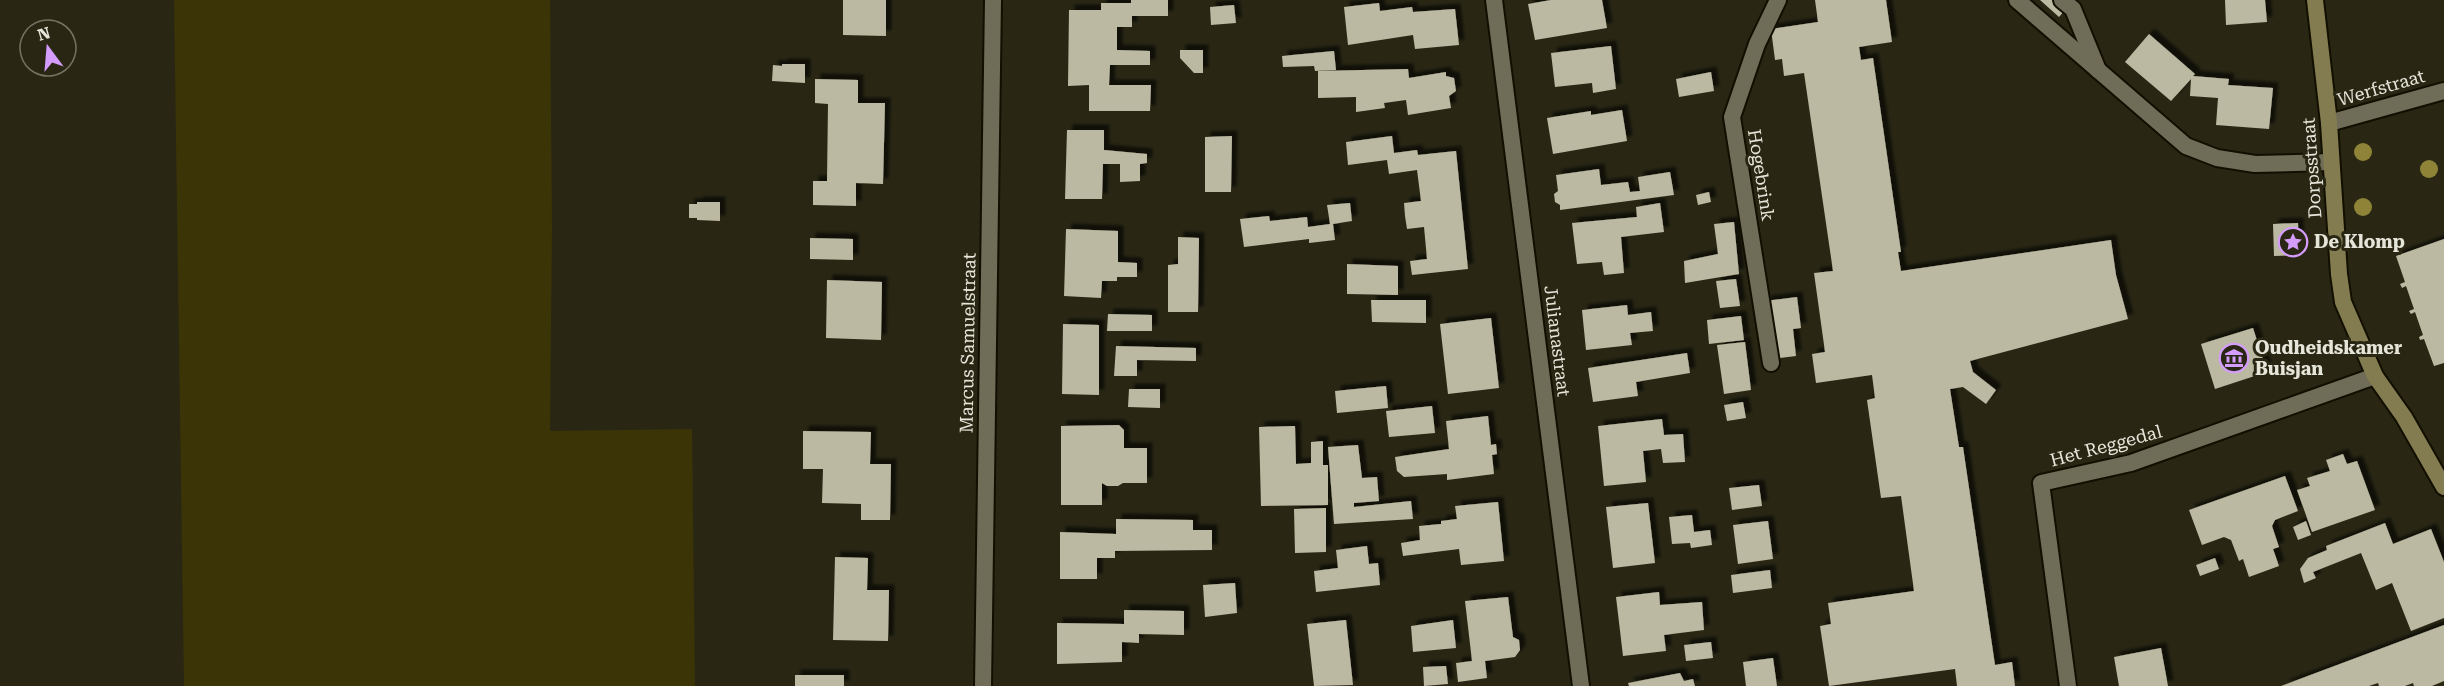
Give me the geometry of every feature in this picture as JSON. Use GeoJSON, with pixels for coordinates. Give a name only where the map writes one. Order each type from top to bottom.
{"type":"FeatureCollection","features":[{"type":"Feature","properties":{"kind":"main road","name":"Dorpsstraat"},"geometry":{"type":"LineString","coordinates":[[2315,0],[2329,123],[2343,302],[2375,376],[2403,417],[2444,487]]}},
{"type":"Feature","properties":{"kind":"street","name":"Marcus Samuelstraat"},"geometry":{"type":"LineString","coordinates":[[983,686],[993,0]]}},
{"type":"Feature","properties":{"kind":"street","name":"Julianastraat"},"geometry":{"type":"LineString","coordinates":[[1494,0],[1581,686]]}},
{"type":"Feature","properties":{"kind":"street","name":"Hogebrink"},"geometry":{"type":"LineString","coordinates":[[1771,363],[1732,117],[1757,44],[1778,0]]}},
{"type":"Feature","properties":{"kind":"street"},"geometry":{"type":"LineString","coordinates":[[2017,0],[2186,146],[2217,158],[2255,164],[2331,162]]}},
{"type":"Feature","properties":{"kind":"street"},"geometry":{"type":"LineString","coordinates":[[2062,0],[2073,9],[2097,70]]}},
{"type":"Feature","properties":{"kind":"street","name":"Werfstraat"},"geometry":{"type":"LineString","coordinates":[[2329,123],[2444,91]]}},
{"type":"Feature","properties":{"kind":"street","name":"Het Reggedal"},"geometry":{"type":"LineString","coordinates":[[2068,686],[2041,483],[2131,463],[2375,376]]}},
{"type":"Feature","properties":{"kind":"shaded area"},"geometry":{"type":"Polygon","coordinates":[[[174,0],[550,0],[552,227],[550,431],[692,429],[695,686],[184,686],[174,0]]]}},
{"type":"Feature","properties":{"kind":"building"},"geometry":{"type":"Polygon","coordinates":[[[843,0],[886,0],[886,36],[843,35],[843,0]]]}},
{"type":"Feature","properties":{"kind":"building"},"geometry":{"type":"Polygon","coordinates":[[[1131,0],[1168,0],[1168,16],[1132,16],[1132,27],[1117,27],[1117,50],[1150,51],[1150,65],[1110,65],[1109,85],[1151,85],[1150,111],[1089,111],[1089,85],[1068,86],[1069,10],[1101,10],[1101,3],[1131,3],[1131,0]]]}},
{"type":"Feature","properties":{"kind":"building"},"geometry":{"type":"Polygon","coordinates":[[[1551,0],[1602,0],[1607,28],[1535,40],[1528,4],[1551,0]]]}},
{"type":"Feature","properties":{"kind":"building"},"geometry":{"type":"Polygon","coordinates":[[[1815,0],[1886,0],[1892,42],[1859,47],[1861,60],[1873,58],[1901,252],[1898,252],[1901,271],[2111,240],[2116,275],[2128,319],[1970,361],[1973,372],[1996,390],[1986,404],[1963,387],[1950,389],[1959,447],[1963,447],[1995,665],[2012,662],[2015,686],[1957,686],[1955,669],[1829,686],[1820,626],[1831,624],[1828,603],[1914,591],[1901,496],[1881,498],[1867,400],[1875,398],[1872,375],[1816,383],[1812,354],[1825,352],[1814,273],[1833,271],[1804,73],[1784,76],[1782,59],[1775,60],[1771,29],[1818,22],[1815,0]]]}},
{"type":"Feature","properties":{"kind":"building"},"geometry":{"type":"Polygon","coordinates":[[[2040,0],[2074,0],[2059,17],[2040,0]]]}},
{"type":"Feature","properties":{"kind":"building"},"geometry":{"type":"Polygon","coordinates":[[[2225,0],[2265,0],[2267,22],[2226,25],[2225,0]]]}},
{"type":"Feature","properties":{"kind":"building"},"geometry":{"type":"Polygon","coordinates":[[[1379,3],[1380,11],[1412,7],[1413,12],[1455,9],[1459,45],[1415,49],[1413,35],[1348,45],[1344,7],[1379,3]]]}},
{"type":"Feature","properties":{"kind":"building"},"geometry":{"type":"Polygon","coordinates":[[[1234,5],[1236,23],[1211,25],[1210,7],[1234,5]]]}},
{"type":"Feature","properties":{"kind":"building"},"geometry":{"type":"Polygon","coordinates":[[[2149,34],[2195,74],[2193,76],[2229,79],[2228,85],[2273,88],[2269,129],[2216,125],[2218,98],[2190,96],[2191,79],[2171,101],[2125,62],[2149,34]]]}},
{"type":"Feature","properties":{"kind":"building"},"geometry":{"type":"Polygon","coordinates":[[[1611,46],[1616,89],[1593,93],[1592,83],[1555,87],[1551,53],[1611,46]]]}},
{"type":"Feature","properties":{"kind":"building"},"geometry":{"type":"Polygon","coordinates":[[[1180,50],[1203,50],[1203,73],[1194,73],[1180,58],[1180,50]]]}},
{"type":"Feature","properties":{"kind":"building"},"geometry":{"type":"Polygon","coordinates":[[[1334,51],[1336,70],[1315,71],[1314,66],[1283,67],[1282,56],[1334,51]]]}},
{"type":"Feature","properties":{"kind":"building"},"geometry":{"type":"Polygon","coordinates":[[[782,64],[805,64],[805,83],[772,81],[773,65],[782,66],[782,64]]]}},
{"type":"Feature","properties":{"kind":"building"},"geometry":{"type":"Polygon","coordinates":[[[1408,69],[1409,78],[1446,72],[1446,76],[1454,78],[1456,91],[1449,96],[1451,108],[1408,115],[1406,100],[1384,103],[1385,108],[1356,112],[1356,97],[1318,98],[1318,71],[1408,69]]]}},
{"type":"Feature","properties":{"kind":"building"},"geometry":{"type":"Polygon","coordinates":[[[1711,72],[1714,91],[1679,97],[1676,79],[1711,72]]]}},
{"type":"Feature","properties":{"kind":"building"},"geometry":{"type":"Polygon","coordinates":[[[815,79],[858,80],[858,103],[885,103],[883,184],[856,183],[856,206],[813,205],[813,181],[827,181],[828,104],[815,103],[815,79]]]}},
{"type":"Feature","properties":{"kind":"building"},"geometry":{"type":"Polygon","coordinates":[[[1622,110],[1627,141],[1553,154],[1547,118],[1591,111],[1591,115],[1622,110]]]}},
{"type":"Feature","properties":{"kind":"building"},"geometry":{"type":"Polygon","coordinates":[[[1067,130],[1104,130],[1104,150],[1147,154],[1147,163],[1140,164],[1140,181],[1120,182],[1120,164],[1103,164],[1102,199],[1065,199],[1067,130]]]}},
{"type":"Feature","properties":{"kind":"building"},"geometry":{"type":"Polygon","coordinates":[[[1232,136],[1231,192],[1205,192],[1205,137],[1232,136]]]}},
{"type":"Feature","properties":{"kind":"building"},"geometry":{"type":"Polygon","coordinates":[[[1392,136],[1394,153],[1417,150],[1418,155],[1456,151],[1468,269],[1412,275],[1410,261],[1427,259],[1424,227],[1407,229],[1405,216],[1404,203],[1421,201],[1417,170],[1389,174],[1387,160],[1348,165],[1346,142],[1392,136]]]}},
{"type":"Feature","properties":{"kind":"building"},"geometry":{"type":"Polygon","coordinates":[[[1599,169],[1601,185],[1628,182],[1630,192],[1640,191],[1638,177],[1670,172],[1674,195],[1560,210],[1560,205],[1555,202],[1554,194],[1558,191],[1556,175],[1599,169]]]}},
{"type":"Feature","properties":{"kind":"building"},"geometry":{"type":"Polygon","coordinates":[[[1709,192],[1711,202],[1698,205],[1696,195],[1709,192]]]}},
{"type":"Feature","properties":{"kind":"building"},"geometry":{"type":"Polygon","coordinates":[[[697,202],[720,202],[720,221],[689,218],[689,204],[697,204],[697,202]]]}},
{"type":"Feature","properties":{"kind":"building"},"geometry":{"type":"Polygon","coordinates":[[[1350,203],[1352,221],[1333,224],[1335,240],[1309,243],[1309,239],[1244,247],[1240,219],[1269,216],[1270,221],[1307,217],[1308,227],[1330,224],[1327,205],[1350,203]]]}},
{"type":"Feature","properties":{"kind":"building"},"geometry":{"type":"Polygon","coordinates":[[[1660,203],[1664,232],[1621,237],[1624,273],[1604,275],[1602,262],[1577,264],[1572,223],[1637,217],[1636,207],[1660,203]]]}},
{"type":"Feature","properties":{"kind":"building"},"geometry":{"type":"Polygon","coordinates":[[[1734,222],[1739,274],[1685,283],[1684,261],[1718,254],[1714,224],[1734,222]]]}},
{"type":"Feature","properties":{"kind":"building"},"geometry":{"type":"Polygon","coordinates":[[[2298,223],[2299,255],[2274,256],[2273,224],[2298,223]]]}},
{"type":"Feature","properties":{"kind":"building"},"geometry":{"type":"Polygon","coordinates":[[[1066,229],[1118,231],[1118,262],[1137,263],[1137,277],[1117,277],[1117,281],[1102,281],[1101,298],[1064,296],[1066,229]]]}},
{"type":"Feature","properties":{"kind":"building"},"geometry":{"type":"Polygon","coordinates":[[[1178,237],[1199,238],[1198,312],[1168,312],[1168,265],[1178,264],[1178,237]]]}},
{"type":"Feature","properties":{"kind":"building"},"geometry":{"type":"Polygon","coordinates":[[[810,238],[853,239],[853,260],[810,259],[810,238]]]}},
{"type":"Feature","properties":{"kind":"building"},"geometry":{"type":"Polygon","coordinates":[[[2444,239],[2444,363],[2434,366],[2424,339],[2420,340],[2419,337],[2423,335],[2415,312],[2411,314],[2409,311],[2414,309],[2406,286],[2402,288],[2400,284],[2405,282],[2396,256],[2444,239]]]}},
{"type":"Feature","properties":{"kind":"building"},"geometry":{"type":"Polygon","coordinates":[[[1347,264],[1398,266],[1398,295],[1347,294],[1347,264]]]}},
{"type":"Feature","properties":{"kind":"building"},"geometry":{"type":"Polygon","coordinates":[[[1736,279],[1740,306],[1720,308],[1716,281],[1736,279]]]}},
{"type":"Feature","properties":{"kind":"building"},"geometry":{"type":"Polygon","coordinates":[[[827,280],[882,282],[881,340],[826,338],[827,280]]]}},
{"type":"Feature","properties":{"kind":"building"},"geometry":{"type":"Polygon","coordinates":[[[1797,297],[1801,328],[1793,329],[1796,356],[1772,359],[1765,301],[1797,297]]]}},
{"type":"Feature","properties":{"kind":"building"},"geometry":{"type":"Polygon","coordinates":[[[1371,300],[1426,300],[1426,323],[1372,322],[1371,300]]]}},
{"type":"Feature","properties":{"kind":"building"},"geometry":{"type":"Polygon","coordinates":[[[1627,305],[1628,315],[1651,312],[1653,331],[1630,333],[1632,345],[1586,350],[1582,310],[1627,305]]]}},
{"type":"Feature","properties":{"kind":"building"},"geometry":{"type":"Polygon","coordinates":[[[1108,314],[1152,315],[1152,331],[1107,331],[1108,314]]]}},
{"type":"Feature","properties":{"kind":"building"},"geometry":{"type":"Polygon","coordinates":[[[1741,316],[1744,340],[1709,344],[1707,320],[1741,316]]]}},
{"type":"Feature","properties":{"kind":"building"},"geometry":{"type":"Polygon","coordinates":[[[1491,318],[1499,388],[1448,394],[1440,324],[1491,318]]]}},
{"type":"Feature","properties":{"kind":"building"},"geometry":{"type":"Polygon","coordinates":[[[1063,324],[1099,325],[1099,395],[1062,394],[1063,324]]]}},
{"type":"Feature","properties":{"kind":"building","name":"Oudheidskamer Buisjan"},"geometry":{"type":"Polygon","coordinates":[[[2253,328],[2267,372],[2215,389],[2201,344],[2253,328]]]}},
{"type":"Feature","properties":{"kind":"building"},"geometry":{"type":"Polygon","coordinates":[[[1745,342],[1751,390],[1724,394],[1717,345],[1745,342]]]}},
{"type":"Feature","properties":{"kind":"building"},"geometry":{"type":"Polygon","coordinates":[[[1116,346],[1196,348],[1196,361],[1137,360],[1137,376],[1114,376],[1116,346]]]}},
{"type":"Feature","properties":{"kind":"building"},"geometry":{"type":"Polygon","coordinates":[[[1687,353],[1690,373],[1636,382],[1638,396],[1593,402],[1588,368],[1687,353]]]}},
{"type":"Feature","properties":{"kind":"building"},"geometry":{"type":"Polygon","coordinates":[[[1386,386],[1388,408],[1337,413],[1335,391],[1386,386]]]}},
{"type":"Feature","properties":{"kind":"building"},"geometry":{"type":"Polygon","coordinates":[[[1129,389],[1160,389],[1160,408],[1128,407],[1129,389]]]}},
{"type":"Feature","properties":{"kind":"building"},"geometry":{"type":"Polygon","coordinates":[[[1743,402],[1746,418],[1727,421],[1724,405],[1743,402]]]}},
{"type":"Feature","properties":{"kind":"building"},"geometry":{"type":"Polygon","coordinates":[[[1432,406],[1435,433],[1389,437],[1386,411],[1432,406]]]}},
{"type":"Feature","properties":{"kind":"building"},"geometry":{"type":"Polygon","coordinates":[[[1488,416],[1491,445],[1496,444],[1497,454],[1492,455],[1494,474],[1447,480],[1447,474],[1404,477],[1397,471],[1395,457],[1449,449],[1446,421],[1488,416]]]}},
{"type":"Feature","properties":{"kind":"building"},"geometry":{"type":"Polygon","coordinates":[[[1662,419],[1664,435],[1683,434],[1685,462],[1663,463],[1661,449],[1643,451],[1646,482],[1604,486],[1598,426],[1662,419]]]}},
{"type":"Feature","properties":{"kind":"building"},"geometry":{"type":"Polygon","coordinates":[[[1119,425],[1124,430],[1124,448],[1147,448],[1147,483],[1107,486],[1102,483],[1102,505],[1061,505],[1061,426],[1119,425]]]}},
{"type":"Feature","properties":{"kind":"building"},"geometry":{"type":"Polygon","coordinates":[[[1295,426],[1296,464],[1311,463],[1311,442],[1323,441],[1323,465],[1328,465],[1328,505],[1261,506],[1259,427],[1295,426]]]}},
{"type":"Feature","properties":{"kind":"building"},"geometry":{"type":"Polygon","coordinates":[[[803,431],[871,432],[870,464],[891,464],[890,520],[861,520],[861,504],[822,503],[823,469],[803,469],[803,431]]]}},
{"type":"Feature","properties":{"kind":"building"},"geometry":{"type":"Polygon","coordinates":[[[1358,445],[1362,478],[1377,477],[1379,501],[1354,503],[1354,507],[1411,501],[1413,519],[1334,524],[1328,447],[1358,445]]]}},
{"type":"Feature","properties":{"kind":"building"},"geometry":{"type":"Polygon","coordinates":[[[2343,454],[2347,464],[2357,461],[2375,510],[2312,532],[2297,490],[2310,486],[2307,478],[2330,471],[2326,460],[2343,454]]]}},
{"type":"Feature","properties":{"kind":"building"},"geometry":{"type":"Polygon","coordinates":[[[2285,476],[2298,511],[2275,520],[2272,526],[2279,547],[2273,549],[2279,566],[2249,577],[2243,559],[2239,561],[2231,540],[2224,537],[2202,545],[2189,510],[2285,476]]]}},
{"type":"Feature","properties":{"kind":"building"},"geometry":{"type":"Polygon","coordinates":[[[1759,485],[1762,506],[1732,510],[1729,488],[1759,485]]]}},
{"type":"Feature","properties":{"kind":"building"},"geometry":{"type":"Polygon","coordinates":[[[1498,502],[1504,561],[1461,565],[1459,549],[1403,556],[1401,543],[1420,540],[1419,526],[1441,524],[1441,521],[1457,519],[1455,506],[1498,502]]]}},
{"type":"Feature","properties":{"kind":"building"},"geometry":{"type":"Polygon","coordinates":[[[1648,503],[1655,563],[1613,568],[1606,507],[1648,503]]]}},
{"type":"Feature","properties":{"kind":"building"},"geometry":{"type":"Polygon","coordinates":[[[1326,508],[1326,552],[1295,553],[1294,509],[1326,508]]]}},
{"type":"Feature","properties":{"kind":"building"},"geometry":{"type":"Polygon","coordinates":[[[1692,515],[1694,532],[1710,530],[1712,545],[1691,548],[1690,543],[1672,544],[1669,517],[1692,515]]]}},
{"type":"Feature","properties":{"kind":"building"},"geometry":{"type":"Polygon","coordinates":[[[1116,519],[1193,520],[1193,530],[1212,530],[1212,550],[1115,551],[1115,558],[1097,558],[1097,579],[1060,579],[1060,532],[1116,534],[1116,519]]]}},
{"type":"Feature","properties":{"kind":"building"},"geometry":{"type":"Polygon","coordinates":[[[1768,521],[1773,559],[1738,564],[1733,525],[1768,521]]]}},
{"type":"Feature","properties":{"kind":"building"},"geometry":{"type":"Polygon","coordinates":[[[2306,521],[2311,535],[2298,540],[2293,527],[2306,521]]]}},
{"type":"Feature","properties":{"kind":"building"},"geometry":{"type":"Polygon","coordinates":[[[2385,523],[2393,544],[2431,529],[2444,562],[2444,618],[2411,631],[2392,583],[2376,590],[2361,553],[2313,572],[2316,578],[2304,583],[2300,569],[2308,558],[2327,550],[2326,546],[2385,523]]]}},
{"type":"Feature","properties":{"kind":"building"},"geometry":{"type":"Polygon","coordinates":[[[1367,546],[1369,564],[1378,563],[1380,585],[1316,592],[1314,571],[1338,568],[1336,550],[1367,546]]]}},
{"type":"Feature","properties":{"kind":"building"},"geometry":{"type":"Polygon","coordinates":[[[835,557],[868,558],[867,590],[889,590],[888,641],[833,640],[835,557]]]}},
{"type":"Feature","properties":{"kind":"building"},"geometry":{"type":"Polygon","coordinates":[[[2215,558],[2219,569],[2200,576],[2196,565],[2215,558]]]}},
{"type":"Feature","properties":{"kind":"building"},"geometry":{"type":"Polygon","coordinates":[[[1770,570],[1772,588],[1733,593],[1731,575],[1770,570]]]}},
{"type":"Feature","properties":{"kind":"building"},"geometry":{"type":"Polygon","coordinates":[[[1235,583],[1237,613],[1205,617],[1203,585],[1235,583]]]}},
{"type":"Feature","properties":{"kind":"building"},"geometry":{"type":"Polygon","coordinates":[[[1659,592],[1660,605],[1702,602],[1704,630],[1664,635],[1666,651],[1623,656],[1616,597],[1659,592]]]}},
{"type":"Feature","properties":{"kind":"building"},"geometry":{"type":"Polygon","coordinates":[[[1508,597],[1513,637],[1519,640],[1520,650],[1515,657],[1485,661],[1487,678],[1458,682],[1456,663],[1472,661],[1465,601],[1508,597]]]}},
{"type":"Feature","properties":{"kind":"building"},"geometry":{"type":"Polygon","coordinates":[[[1124,610],[1184,611],[1184,635],[1139,634],[1139,643],[1122,642],[1122,662],[1057,664],[1057,623],[1124,624],[1124,610]]]}},
{"type":"Feature","properties":{"kind":"building"},"geometry":{"type":"Polygon","coordinates":[[[1346,620],[1353,685],[1314,686],[1307,624],[1346,620]]]}},
{"type":"Feature","properties":{"kind":"building"},"geometry":{"type":"Polygon","coordinates":[[[1453,620],[1456,648],[1413,652],[1411,626],[1453,620]]]}},
{"type":"Feature","properties":{"kind":"building"},"geometry":{"type":"Polygon","coordinates":[[[2444,625],[2444,681],[2432,686],[2414,686],[2413,683],[2405,686],[2379,686],[2378,683],[2369,686],[2281,686],[2444,625]]]}},
{"type":"Feature","properties":{"kind":"building"},"geometry":{"type":"Polygon","coordinates":[[[1711,642],[1713,658],[1686,661],[1684,645],[1711,642]]]}},
{"type":"Feature","properties":{"kind":"building"},"geometry":{"type":"Polygon","coordinates":[[[2161,648],[2168,686],[2119,686],[2114,657],[2161,648]]]}},
{"type":"Feature","properties":{"kind":"building"},"geometry":{"type":"Polygon","coordinates":[[[1773,658],[1777,686],[1746,686],[1743,662],[1773,658]]]}},
{"type":"Feature","properties":{"kind":"building"},"geometry":{"type":"Polygon","coordinates":[[[1446,666],[1448,684],[1424,686],[1423,667],[1446,666]]]}},
{"type":"Feature","properties":{"kind":"building"},"geometry":{"type":"Polygon","coordinates":[[[1680,673],[1684,681],[1693,679],[1695,686],[1629,686],[1628,683],[1680,673]]]}},
{"type":"Feature","properties":{"kind":"building"},"geometry":{"type":"Polygon","coordinates":[[[795,675],[844,675],[844,686],[795,686],[795,675]]]}},
{"type":"Feature","properties":{"kind":"place","name":"De Klomp"},"geometry":{"type":"Point","coordinates":[2293,242]}},
{"type":"Feature","properties":{"kind":"place","name":"Oudheidskamer Buisjan"},"geometry":{"type":"Point","coordinates":[2234,358]}}]}
